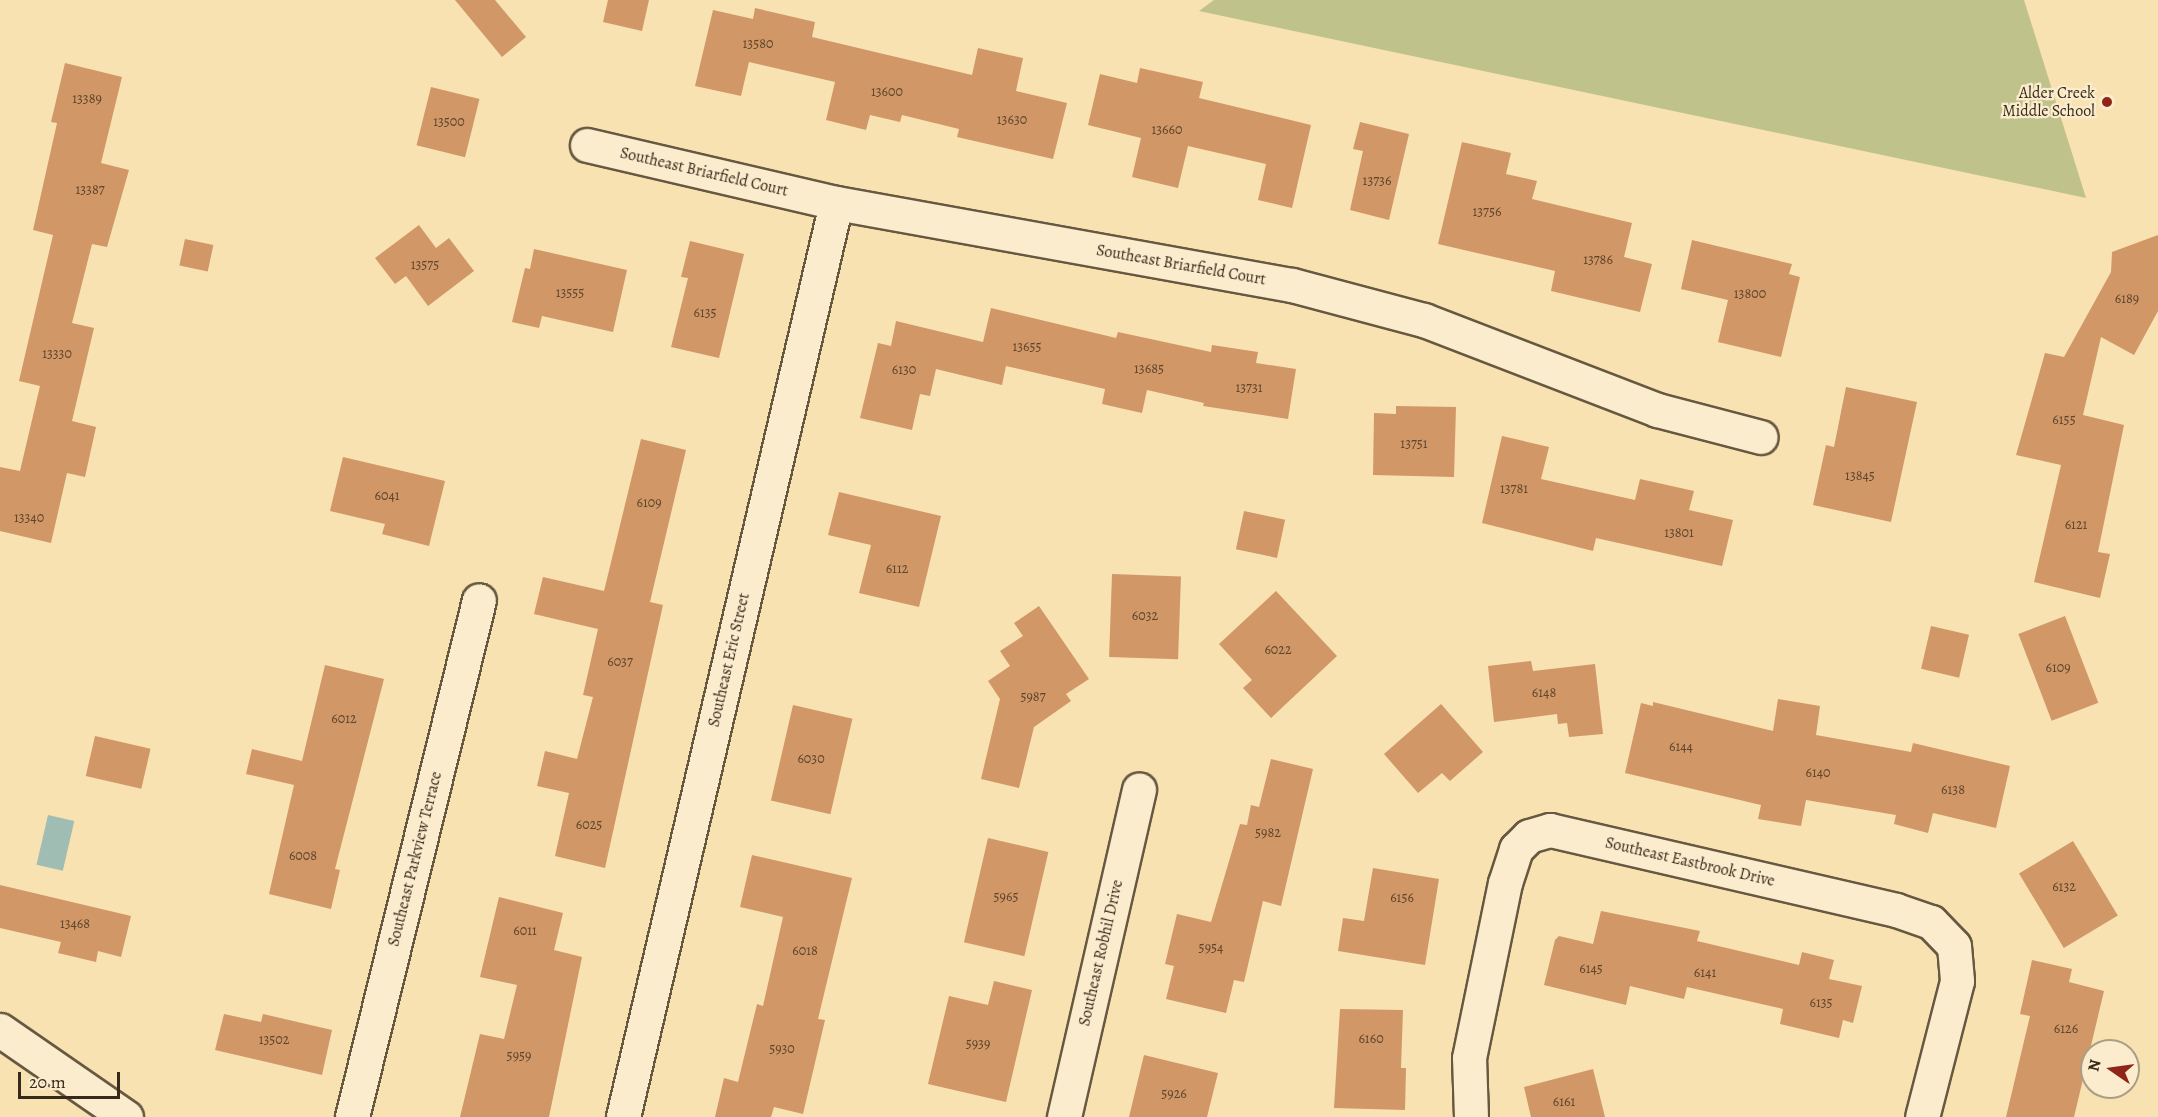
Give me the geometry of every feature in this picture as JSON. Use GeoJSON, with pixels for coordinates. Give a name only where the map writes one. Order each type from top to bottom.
{"type":"FeatureCollection","features":[{"type":"Feature","properties":{"kind":"street","name":"Southeast Briarfield Court"},"geometry":{"type":"LineString","coordinates":[[587,145],[836,203],[1292,285],[1424,320],[1657,410],[1761,436]]}},
{"type":"Feature","properties":{"kind":"street","name":"Southeast Eric Street"},"geometry":{"type":"LineString","coordinates":[[623,1117],[836,203]]}},
{"type":"Feature","properties":{"kind":"street","name":"Southeast Parkview Terrace"},"geometry":{"type":"LineString","coordinates":[[352,1117],[479,600]]}},
{"type":"Feature","properties":{"kind":"street","name":"Southeast Robhil Drive"},"geometry":{"type":"LineString","coordinates":[[1064,1117],[1139,789]]}},
{"type":"Feature","properties":{"kind":"street","name":"Southeast Eastbrook Drive"},"geometry":{"type":"LineString","coordinates":[[1471,1117],[1469,1058],[1505,883],[1516,849],[1529,836],[1550,830],[1896,910],[1931,922],[1954,946],[1957,981],[1922,1117]]}},
{"type":"Feature","properties":{"kind":"street"},"geometry":{"type":"LineString","coordinates":[[0,1030],[126,1117]]}},
{"type":"Feature","properties":{"kind":"green space"},"geometry":{"type":"Polygon","coordinates":[[[1214,0],[2024,0],[2086,198],[1199,11],[1214,0]]]}},
{"type":"Feature","properties":{"kind":"water"},"geometry":{"type":"Polygon","coordinates":[[[48,815],[74,821],[63,871],[37,865],[48,815]]]}},
{"type":"Feature","properties":{"kind":"building"},"geometry":{"type":"Polygon","coordinates":[[[455,0],[495,0],[526,37],[502,57],[455,0]]]}},
{"type":"Feature","properties":{"kind":"building"},"geometry":{"type":"Polygon","coordinates":[[[608,0],[649,0],[642,31],[603,22],[608,0]]]}},
{"type":"Feature","properties":{"kind":"building"},"geometry":{"type":"Polygon","coordinates":[[[755,8],[815,22],[812,37],[972,75],[978,48],[1023,58],[1016,91],[1067,103],[1053,159],[957,137],[959,129],[902,115],[900,122],[870,115],[866,130],[826,120],[835,82],[749,62],[741,96],[695,86],[713,10],[753,19],[755,8]]]}},
{"type":"Feature","properties":{"kind":"building"},"geometry":{"type":"Polygon","coordinates":[[[65,63],[122,77],[101,163],[129,170],[107,247],[92,244],[72,323],[94,328],[72,421],[96,427],[85,477],[67,473],[51,543],[0,531],[0,467],[20,471],[40,386],[19,381],[53,235],[33,230],[57,123],[51,122],[65,63]]]}},
{"type":"Feature","properties":{"kind":"building"},"geometry":{"type":"Polygon","coordinates":[[[1140,68],[1203,82],[1199,98],[1311,125],[1292,208],[1258,200],[1266,164],[1188,146],[1178,188],[1132,177],[1141,138],[1088,125],[1100,74],[1137,83],[1140,68]]]}},
{"type":"Feature","properties":{"kind":"building"},"geometry":{"type":"Polygon","coordinates":[[[431,87],[480,99],[465,157],[416,145],[431,87]]]}},
{"type":"Feature","properties":{"kind":"building"},"geometry":{"type":"Polygon","coordinates":[[[1360,122],[1409,134],[1389,220],[1350,210],[1363,151],[1353,149],[1360,122]]]}},
{"type":"Feature","properties":{"kind":"building"},"geometry":{"type":"Polygon","coordinates":[[[1462,142],[1511,153],[1506,174],[1537,181],[1532,199],[1632,223],[1624,257],[1652,264],[1640,312],[1551,291],[1555,271],[1438,244],[1462,142]]]}},
{"type":"Feature","properties":{"kind":"building"},"geometry":{"type":"Polygon","coordinates":[[[419,225],[436,248],[449,238],[474,271],[428,306],[406,276],[395,284],[375,258],[419,225]]]}},
{"type":"Feature","properties":{"kind":"building"},"geometry":{"type":"Polygon","coordinates":[[[2158,235],[2158,311],[2134,355],[2101,337],[2083,415],[2124,425],[2098,552],[2110,554],[2100,598],[2034,582],[2061,465],[2016,455],[2045,353],[2064,357],[2111,272],[2112,252],[2158,235]]]}},
{"type":"Feature","properties":{"kind":"building"},"geometry":{"type":"Polygon","coordinates":[[[185,239],[213,245],[208,271],[179,265],[185,239]]]}},
{"type":"Feature","properties":{"kind":"building"},"geometry":{"type":"Polygon","coordinates":[[[1692,240],[1792,264],[1789,274],[1800,277],[1781,357],[1718,342],[1728,300],[1681,289],[1692,240]]]}},
{"type":"Feature","properties":{"kind":"building"},"geometry":{"type":"Polygon","coordinates":[[[690,241],[744,254],[719,358],[671,347],[688,278],[681,277],[690,241]]]}},
{"type":"Feature","properties":{"kind":"building"},"geometry":{"type":"Polygon","coordinates":[[[534,249],[627,270],[613,332],[542,316],[539,328],[512,322],[525,268],[530,269],[534,249]]]}},
{"type":"Feature","properties":{"kind":"building"},"geometry":{"type":"Polygon","coordinates":[[[991,308],[1116,338],[1118,332],[1211,352],[1212,345],[1258,352],[1256,363],[1296,369],[1288,419],[1203,406],[1204,403],[1147,390],[1142,413],[1102,404],[1105,389],[1006,366],[1002,385],[936,369],[930,396],[920,394],[912,430],[860,418],[878,343],[891,346],[896,321],[983,342],[991,308]]]}},
{"type":"Feature","properties":{"kind":"building"},"geometry":{"type":"Polygon","coordinates":[[[1846,387],[1917,402],[1891,522],[1813,505],[1826,445],[1834,447],[1846,387]]]}},
{"type":"Feature","properties":{"kind":"building"},"geometry":{"type":"Polygon","coordinates":[[[1396,406],[1456,407],[1454,477],[1373,475],[1374,413],[1396,414],[1396,406]]]}},
{"type":"Feature","properties":{"kind":"building"},"geometry":{"type":"Polygon","coordinates":[[[1502,436],[1549,447],[1541,479],[1635,500],[1640,479],[1694,491],[1689,510],[1733,520],[1722,566],[1596,538],[1593,551],[1482,523],[1502,436]]]}},
{"type":"Feature","properties":{"kind":"building"},"geometry":{"type":"Polygon","coordinates":[[[641,439],[686,450],[650,602],[663,605],[605,868],[555,856],[569,793],[537,786],[545,751],[577,759],[593,697],[583,695],[598,629],[534,614],[543,577],[604,591],[641,439]]]}},
{"type":"Feature","properties":{"kind":"building"},"geometry":{"type":"Polygon","coordinates":[[[343,457],[445,481],[429,546],[382,534],[385,524],[330,511],[343,457]]]}},
{"type":"Feature","properties":{"kind":"building"},"geometry":{"type":"Polygon","coordinates":[[[839,492],[941,516],[919,607],[859,593],[871,545],[828,535],[839,492]]]}},
{"type":"Feature","properties":{"kind":"building"},"geometry":{"type":"Polygon","coordinates":[[[1244,511],[1285,520],[1277,558],[1236,549],[1244,511]]]}},
{"type":"Feature","properties":{"kind":"building"},"geometry":{"type":"Polygon","coordinates":[[[1112,574],[1181,576],[1178,659],[1109,657],[1112,574]]]}},
{"type":"Feature","properties":{"kind":"building"},"geometry":{"type":"Polygon","coordinates":[[[1276,591],[1337,656],[1271,718],[1243,688],[1252,680],[1219,644],[1276,591]]]}},
{"type":"Feature","properties":{"kind":"building"},"geometry":{"type":"Polygon","coordinates":[[[1039,606],[1089,679],[1066,694],[1071,701],[1034,727],[1019,788],[981,779],[1000,699],[988,681],[1010,666],[1000,651],[1023,636],[1014,623],[1039,606]]]}},
{"type":"Feature","properties":{"kind":"building"},"geometry":{"type":"Polygon","coordinates":[[[2065,616],[2098,703],[2052,721],[2018,634],[2065,616]]]}},
{"type":"Feature","properties":{"kind":"building"},"geometry":{"type":"Polygon","coordinates":[[[1931,626],[1969,635],[1959,678],[1921,669],[1931,626]]]}},
{"type":"Feature","properties":{"kind":"building"},"geometry":{"type":"Polygon","coordinates":[[[1531,661],[1533,671],[1595,664],[1603,734],[1569,737],[1567,723],[1558,724],[1557,714],[1494,722],[1488,666],[1531,661]]]}},
{"type":"Feature","properties":{"kind":"building"},"geometry":{"type":"Polygon","coordinates":[[[325,665],[384,679],[335,869],[340,870],[331,909],[269,894],[294,785],[246,774],[252,749],[302,761],[325,665]]]}},
{"type":"Feature","properties":{"kind":"building"},"geometry":{"type":"Polygon","coordinates":[[[1778,699],[1820,706],[1816,735],[1911,752],[1913,743],[2010,766],[1996,828],[1933,813],[1928,833],[1894,824],[1896,815],[1806,800],[1801,826],[1758,819],[1761,805],[1625,773],[1641,703],[1653,706],[1653,702],[1773,731],[1778,699]]]}},
{"type":"Feature","properties":{"kind":"building"},"geometry":{"type":"Polygon","coordinates":[[[1441,704],[1483,752],[1450,781],[1442,773],[1418,793],[1384,754],[1441,704]]]}},
{"type":"Feature","properties":{"kind":"building"},"geometry":{"type":"Polygon","coordinates":[[[793,705],[852,719],[830,814],[771,800],[793,705]]]}},
{"type":"Feature","properties":{"kind":"building"},"geometry":{"type":"Polygon","coordinates":[[[95,736],[151,749],[141,789],[86,776],[95,736]]]}},
{"type":"Feature","properties":{"kind":"building"},"geometry":{"type":"Polygon","coordinates":[[[1271,759],[1313,769],[1281,906],[1263,901],[1244,982],[1234,980],[1226,1013],[1166,999],[1174,966],[1165,964],[1177,914],[1211,922],[1240,824],[1247,825],[1251,805],[1259,807],[1271,759]]]}},
{"type":"Feature","properties":{"kind":"building"},"geometry":{"type":"Polygon","coordinates":[[[988,838],[1048,852],[1024,956],[964,942],[988,838]]]}},
{"type":"Feature","properties":{"kind":"building"},"geometry":{"type":"Polygon","coordinates":[[[2073,841],[2118,916],[2064,948],[2019,873],[2073,841]]]}},
{"type":"Feature","properties":{"kind":"building"},"geometry":{"type":"Polygon","coordinates":[[[752,855],[852,878],[818,1019],[825,1020],[803,1114],[774,1107],[771,1117],[715,1117],[724,1078],[738,1082],[757,1004],[763,1006],[783,917],[740,907],[752,855]]]}},
{"type":"Feature","properties":{"kind":"building"},"geometry":{"type":"Polygon","coordinates":[[[1373,868],[1439,879],[1425,965],[1338,951],[1343,918],[1364,921],[1373,868]]]}},
{"type":"Feature","properties":{"kind":"building"},"geometry":{"type":"Polygon","coordinates":[[[0,885],[131,916],[121,957],[98,951],[96,962],[58,953],[61,942],[0,928],[0,885]]]}},
{"type":"Feature","properties":{"kind":"building"},"geometry":{"type":"Polygon","coordinates":[[[499,897],[563,913],[554,950],[582,957],[549,1117],[460,1117],[480,1034],[504,1039],[517,985],[480,977],[499,897]]]}},
{"type":"Feature","properties":{"kind":"building"},"geometry":{"type":"Polygon","coordinates":[[[1601,911],[1700,931],[1697,941],[1799,965],[1802,952],[1834,960],[1829,979],[1862,986],[1853,1023],[1843,1020],[1839,1038],[1780,1024],[1783,1009],[1687,987],[1684,999],[1630,986],[1626,1005],[1544,985],[1555,940],[1559,936],[1593,944],[1601,911]]]}},
{"type":"Feature","properties":{"kind":"building"},"geometry":{"type":"Polygon","coordinates":[[[2032,960],[2072,969],[2069,982],[2104,991],[2093,1039],[2080,1039],[2080,1092],[2074,1117],[2006,1117],[2030,1016],[2020,1014],[2032,960]]]}},
{"type":"Feature","properties":{"kind":"building"},"geometry":{"type":"Polygon","coordinates":[[[994,981],[1032,990],[1006,1102],[928,1084],[949,996],[988,1005],[994,981]]]}},
{"type":"Feature","properties":{"kind":"building"},"geometry":{"type":"Polygon","coordinates":[[[1340,1009],[1403,1010],[1401,1068],[1406,1068],[1405,1110],[1334,1108],[1340,1009]]]}},
{"type":"Feature","properties":{"kind":"building"},"geometry":{"type":"Polygon","coordinates":[[[224,1014],[261,1022],[263,1014],[332,1030],[322,1075],[215,1050],[224,1014]]]}},
{"type":"Feature","properties":{"kind":"building"},"geometry":{"type":"Polygon","coordinates":[[[1144,1055],[1218,1073],[1207,1117],[1129,1117],[1144,1055]]]}},
{"type":"Feature","properties":{"kind":"building"},"geometry":{"type":"Polygon","coordinates":[[[1593,1069],[1605,1117],[1531,1117],[1524,1087],[1593,1069]]]}},
{"type":"Feature","properties":{"kind":"place","name":"Alder Creek Middle School"},"geometry":{"type":"Point","coordinates":[2107,102]}}]}
